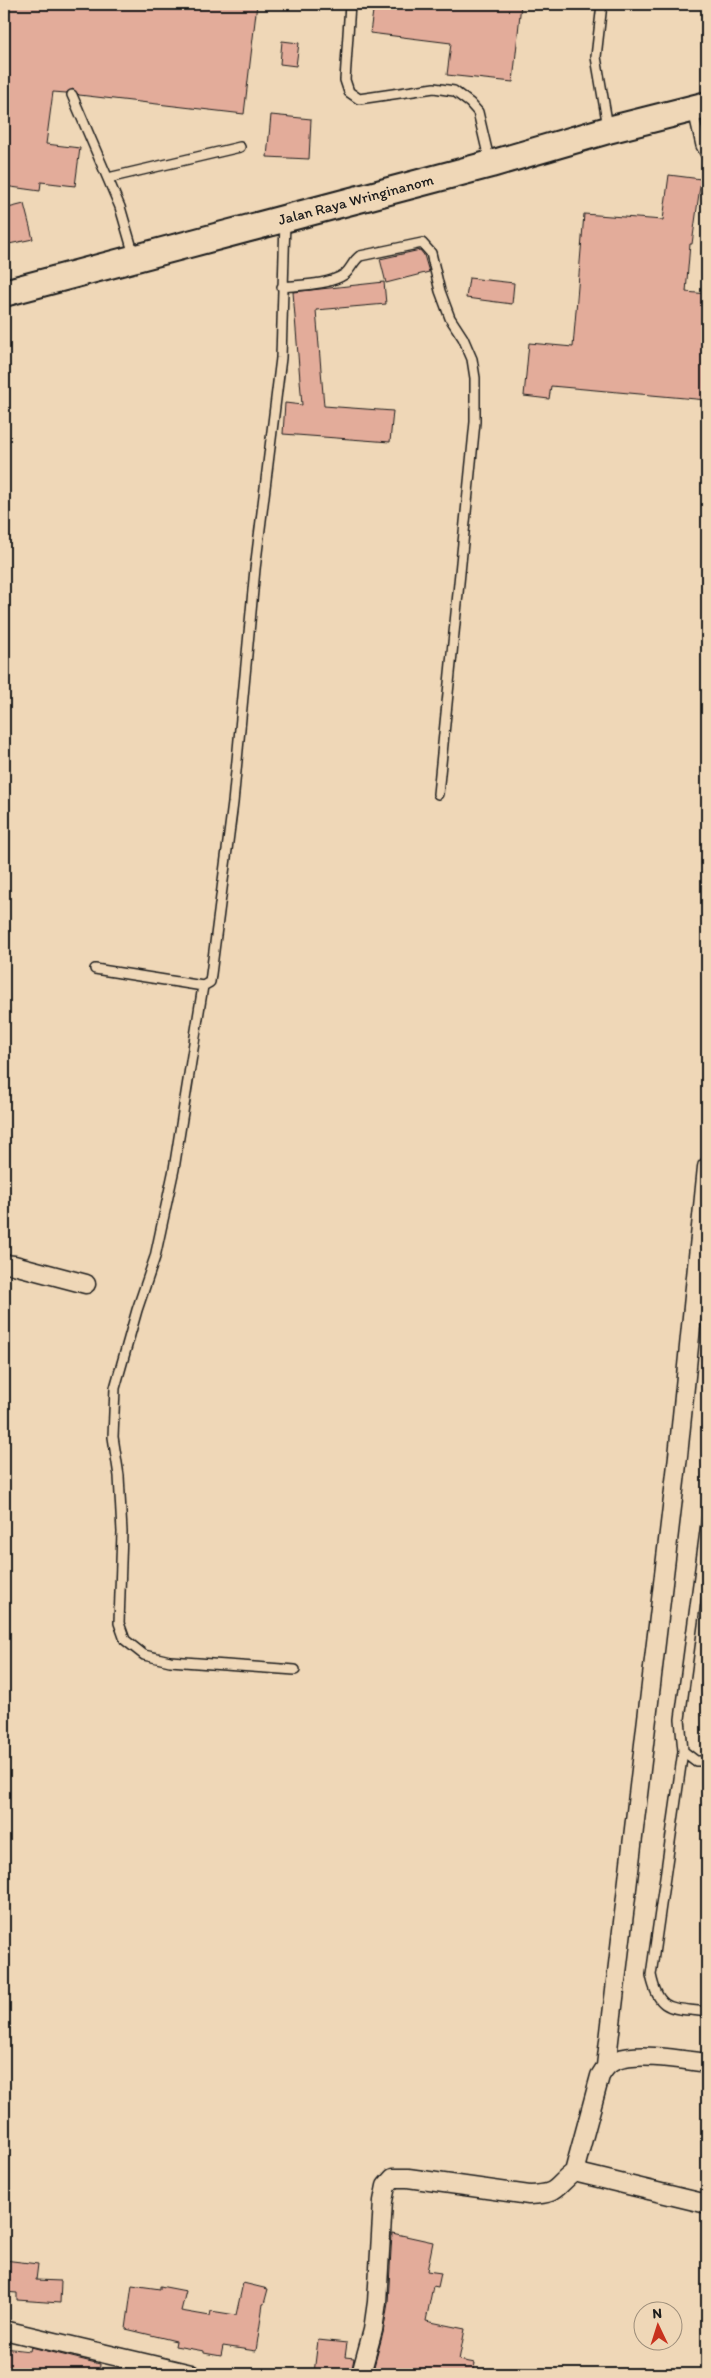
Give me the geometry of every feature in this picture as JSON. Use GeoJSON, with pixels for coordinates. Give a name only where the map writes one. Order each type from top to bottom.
{"type":"FeatureCollection","features":[{"type":"Feature","properties":{"kind":"main road","name":"Jalan Raya Wringinanom"},"geometry":{"type":"LineString","coordinates":[[4,293],[132,250],[285,218],[488,154],[607,119],[700,107]]}},
{"type":"Feature","properties":{"kind":"street"},"geometry":{"type":"LineString","coordinates":[[361,2374],[373,2330],[377,2302],[383,2201],[386,2186],[393,2178],[408,2178],[529,2195],[548,2194],[559,2188],[574,2172],[600,2076],[606,2066],[678,1456],[707,1167]]}},
{"type":"Feature","properties":{"kind":"street"},"geometry":{"type":"LineString","coordinates":[[4,1264],[14,1264],[86,1284]]}},
{"type":"Feature","properties":{"kind":"street"},"geometry":{"type":"LineString","coordinates":[[606,2066],[617,2060],[648,2057],[707,2062]]}},
{"type":"Feature","properties":{"kind":"street"},"geometry":{"type":"LineString","coordinates":[[574,2172],[707,2204]]}},
{"type":"Feature","properties":{"kind":"street"},"geometry":{"type":"LineString","coordinates":[[4,2330],[190,2374]]}},
{"type":"Feature","properties":{"kind":"lane"},"geometry":{"type":"LineString","coordinates":[[350,4],[345,80],[349,92],[359,99],[434,88],[454,91],[470,103],[480,118],[488,154]]}},
{"type":"Feature","properties":{"kind":"lane"},"geometry":{"type":"LineString","coordinates":[[602,4],[596,57],[607,119]]}},
{"type":"Feature","properties":{"kind":"lane"},"geometry":{"type":"LineString","coordinates":[[72,95],[108,178],[121,212],[132,250]]}},
{"type":"Feature","properties":{"kind":"lane"},"geometry":{"type":"LineString","coordinates":[[700,107],[701,146],[707,158]]}},
{"type":"Feature","properties":{"kind":"lane"},"geometry":{"type":"LineString","coordinates":[[108,178],[240,147]]}},
{"type":"Feature","properties":{"kind":"lane"},"geometry":{"type":"LineString","coordinates":[[95,969],[203,986],[210,982],[233,803],[255,569],[281,358],[285,218]]}},
{"type":"Feature","properties":{"kind":"lane"},"geometry":{"type":"LineString","coordinates":[[282,287],[338,278],[348,272],[352,262],[360,256],[422,243],[431,253],[440,292],[450,318],[463,338],[472,359],[475,378],[475,422],[438,794]]}},
{"type":"Feature","properties":{"kind":"lane"},"geometry":{"type":"LineString","coordinates":[[203,986],[174,1169],[155,1257],[137,1310],[115,1388],[114,1437],[119,1476],[122,1532],[119,1623],[125,1640],[144,1655],[170,1661],[294,1670]]}},
{"type":"Feature","properties":{"kind":"lane"},"geometry":{"type":"LineString","coordinates":[[707,1516],[680,1719],[683,1751],[651,1975],[655,1994],[666,2006],[707,2012]]}},
{"type":"Feature","properties":{"kind":"lane"},"geometry":{"type":"LineString","coordinates":[[683,1751],[696,1761],[707,1761]]}},
{"type":"Feature","properties":{"kind":"building"},"geometry":{"type":"Polygon","coordinates":[[[4,4],[257,4],[244,114],[79,95],[73,89],[66,93],[53,92],[46,144],[80,148],[75,186],[41,182],[40,191],[4,186],[4,4]]]}},
{"type":"Feature","properties":{"kind":"building"},"geometry":{"type":"Polygon","coordinates":[[[374,4],[521,4],[513,82],[447,75],[451,43],[370,33],[374,4]]]}},
{"type":"Feature","properties":{"kind":"building"},"geometry":{"type":"Polygon","coordinates":[[[282,41],[299,43],[296,66],[280,64],[282,41]]]}},
{"type":"Feature","properties":{"kind":"building"},"geometry":{"type":"Polygon","coordinates":[[[271,115],[311,119],[309,159],[267,157],[271,115]]]}},
{"type":"Feature","properties":{"kind":"building"},"geometry":{"type":"Polygon","coordinates":[[[669,175],[701,179],[692,244],[690,244],[686,292],[707,294],[707,400],[551,386],[549,399],[524,396],[529,343],[573,347],[584,214],[663,220],[669,175]]]}},
{"type":"Feature","properties":{"kind":"building"},"geometry":{"type":"Polygon","coordinates":[[[24,204],[33,239],[4,245],[4,209],[24,204]]]}},
{"type":"Feature","properties":{"kind":"building"},"geometry":{"type":"Polygon","coordinates":[[[420,250],[424,255],[429,272],[386,283],[380,259],[420,250]]]}},
{"type":"Feature","properties":{"kind":"building"},"geometry":{"type":"Polygon","coordinates":[[[469,278],[514,283],[512,304],[466,298],[469,278]]]}},
{"type":"Feature","properties":{"kind":"building"},"geometry":{"type":"Polygon","coordinates":[[[384,282],[386,304],[316,310],[324,406],[393,411],[390,442],[283,434],[285,403],[302,405],[293,292],[384,282]]]}},
{"type":"Feature","properties":{"kind":"building"},"geometry":{"type":"Polygon","coordinates":[[[392,2233],[433,2242],[427,2271],[441,2273],[438,2287],[433,2286],[426,2321],[465,2329],[459,2360],[475,2363],[473,2374],[372,2374],[383,2333],[388,2303],[392,2233]]]}},
{"type":"Feature","properties":{"kind":"building"},"geometry":{"type":"Polygon","coordinates":[[[4,2260],[38,2264],[36,2280],[61,2281],[60,2303],[17,2300],[17,2293],[4,2292],[4,2260]]]}},
{"type":"Feature","properties":{"kind":"building"},"geometry":{"type":"Polygon","coordinates":[[[243,2283],[268,2289],[263,2304],[256,2351],[223,2346],[221,2356],[175,2346],[176,2341],[126,2329],[132,2285],[160,2289],[160,2286],[186,2291],[181,2311],[210,2316],[211,2311],[236,2315],[243,2283]]]}},
{"type":"Feature","properties":{"kind":"building"},"geometry":{"type":"Polygon","coordinates":[[[318,2340],[347,2343],[345,2357],[354,2358],[351,2374],[314,2373],[318,2340]]]}},
{"type":"Feature","properties":{"kind":"building"},"geometry":{"type":"Polygon","coordinates":[[[31,2347],[100,2364],[99,2374],[4,2374],[4,2348],[30,2351],[31,2347]]]}}]}
